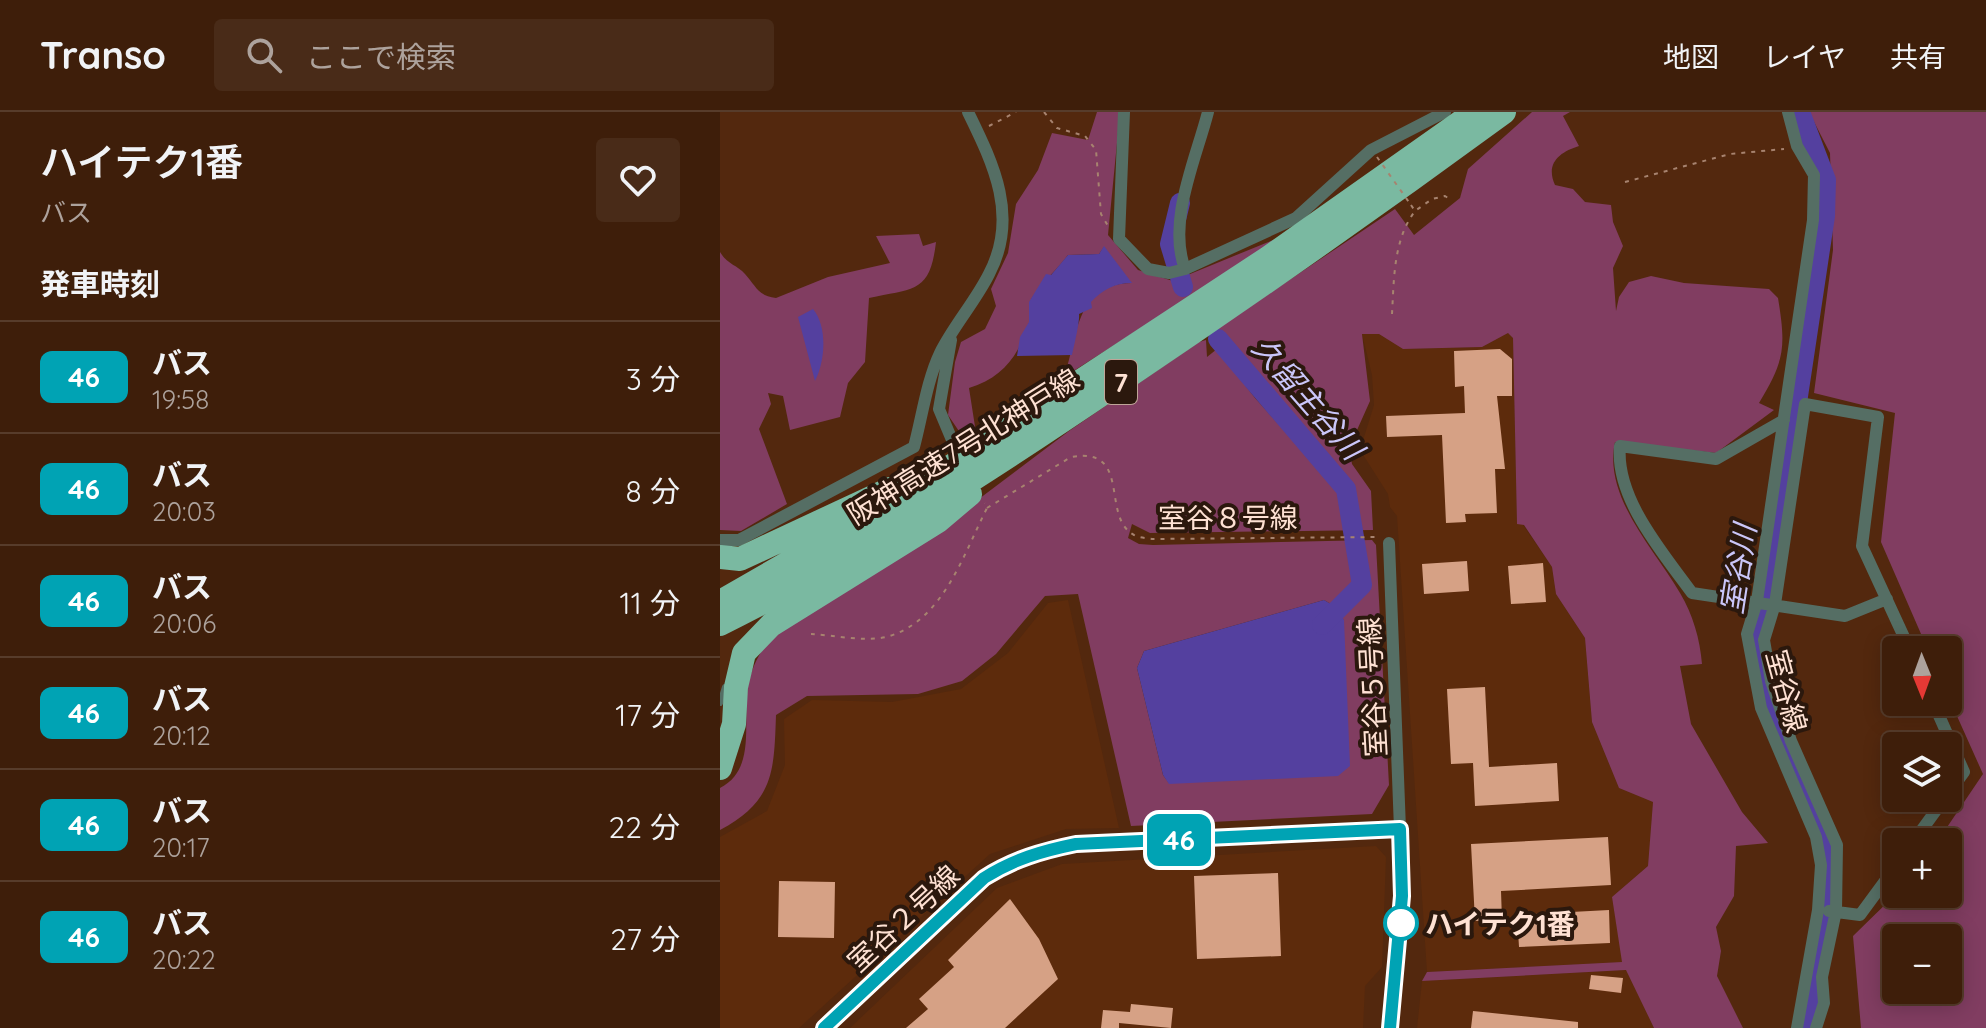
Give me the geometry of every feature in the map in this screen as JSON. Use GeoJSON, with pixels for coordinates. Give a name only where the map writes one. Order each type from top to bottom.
{"type":"FeatureCollection","features":[{"type":"Feature","properties":{"kind":"highway","name":"阪神高速7号北神戸線"},"geometry":{"type":"LineString","coordinates":[[720,602],[912,492],[1268,258],[1475,112]]}},
{"type":"Feature","properties":{"kind":"highway","name":"阪神高速7号北神戸線"},"geometry":{"type":"LineString","coordinates":[[720,624],[833,563],[1040,436],[1268,282],[1504,112]]}},
{"type":"Feature","properties":{"kind":"highway"},"geometry":{"type":"LineString","coordinates":[[720,768],[734,724],[737,662],[771,625],[938,521],[1040,436]]}},
{"type":"Feature","properties":{"kind":"highway"},"geometry":{"type":"LineString","coordinates":[[727,560],[985,444]]}},
{"type":"Feature","properties":{"kind":"street"},"geometry":{"type":"LineString","coordinates":[[720,540],[739,540],[914,447],[939,354],[989,274],[1003,241],[1005,209],[998,182],[968,112]]}},
{"type":"Feature","properties":{"kind":"street"},"geometry":{"type":"LineString","coordinates":[[1124,112],[1119,239],[1148,269],[1179,270],[1296,218],[1371,150],[1445,112]]}},
{"type":"Feature","properties":{"kind":"street"},"geometry":{"type":"LineString","coordinates":[[1179,270],[1181,217],[1208,112]]}},
{"type":"Feature","properties":{"kind":"street","name":"室谷線"},"geometry":{"type":"LineString","coordinates":[[1788,112],[1797,146],[1814,175],[1813,220],[1757,601],[1747,634],[1761,708],[1816,837],[1821,865],[1818,910],[1797,1028]]}},
{"type":"Feature","properties":{"kind":"street"},"geometry":{"type":"LineString","coordinates":[[952,333],[939,409],[952,440]]}},
{"type":"Feature","properties":{"kind":"street"},"geometry":{"type":"LineString","coordinates":[[1816,1028],[1824,1003],[1822,977],[1836,911],[1837,845],[1827,815],[1791,741],[1771,681],[1764,640],[1775,604],[1805,404],[1878,417],[1862,546],[1904,636]]}},
{"type":"Feature","properties":{"kind":"street"},"geometry":{"type":"LineString","coordinates":[[1784,420],[1716,459],[1620,446],[1618,463],[1642,525],[1692,593],[1845,616],[1887,599]]}},
{"type":"Feature","properties":{"kind":"street","name":"室谷５号線"},"geometry":{"type":"LineString","coordinates":[[1389,543],[1400,829]]}},
{"type":"Feature","properties":{"kind":"street"},"geometry":{"type":"LineString","coordinates":[[1390,1028],[1402,896],[1400,829]]}},
{"type":"Feature","properties":{"kind":"street","name":"室谷２号線"},"geometry":{"type":"LineString","coordinates":[[824,1028],[984,878],[1011,861],[1076,844],[1400,829]]}},
{"type":"Feature","properties":{"kind":"street"},"geometry":{"type":"LineString","coordinates":[[1818,910],[1860,915],[1882,885]]}},
{"type":"Feature","properties":{"kind":"lane"},"geometry":{"type":"LineString","coordinates":[[720,703],[727,683]]}},
{"type":"Feature","properties":{"kind":"path"},"geometry":{"type":"LineString","coordinates":[[977,131],[1016,112]]}},
{"type":"Feature","properties":{"kind":"path"},"geometry":{"type":"LineString","coordinates":[[1044,112],[1057,128],[1085,136],[1096,150],[1101,214],[1119,239]]}},
{"type":"Feature","properties":{"kind":"path"},"geometry":{"type":"LineString","coordinates":[[1625,182],[1730,154],[1779,151],[1797,146]]}},
{"type":"Feature","properties":{"kind":"path"},"geometry":{"type":"LineString","coordinates":[[1377,157],[1415,211]]}},
{"type":"Feature","properties":{"kind":"path"},"geometry":{"type":"LineString","coordinates":[[1392,314],[1391,276],[1408,220],[1432,199],[1445,196],[1451,200]]}},
{"type":"Feature","properties":{"kind":"path","name":"室谷８号線"},"geometry":{"type":"LineString","coordinates":[[987,508],[1071,457],[1085,455],[1098,459],[1109,472],[1121,520],[1133,535],[1153,539],[1377,536],[1389,543]]}},
{"type":"Feature","properties":{"kind":"path"},"geometry":{"type":"LineString","coordinates":[[811,634],[884,637],[928,613],[947,588],[987,508],[983,498]]}},
{"type":"Feature","properties":{"kind":"shaded area"},"geometry":{"type":"Polygon","coordinates":[[[1097,112],[1120,112],[1108,235],[1138,270],[1173,281],[1290,233],[1064,377],[1076,331],[1088,303],[1112,286],[1131,283],[1104,247],[1099,254],[1068,255],[1032,298],[1029,323],[1015,355],[991,378],[969,388],[976,433],[965,440],[948,415],[955,362],[961,342],[985,329],[996,306],[991,289],[1008,253],[1016,204],[1038,170],[1052,133],[1088,140],[1097,112]]]}},
{"type":"Feature","properties":{"kind":"shaded area"},"geometry":{"type":"Polygon","coordinates":[[[1532,112],[1570,112],[1563,116],[1579,146],[1560,155],[1553,165],[1552,177],[1555,185],[1573,189],[1585,202],[1611,205],[1613,222],[1623,246],[1613,268],[1616,311],[1619,297],[1629,282],[1651,276],[1684,283],[1769,289],[1778,298],[1781,353],[1779,364],[1759,403],[1774,410],[1716,453],[1615,442],[1613,462],[1623,502],[1680,593],[1695,627],[1702,664],[1680,666],[1691,724],[1742,812],[1768,843],[1736,846],[1734,896],[1716,927],[1721,951],[1717,976],[1743,1028],[1654,1028],[1626,970],[1422,981],[1427,972],[1622,962],[1612,897],[1648,866],[1653,802],[1619,788],[1592,722],[1585,638],[1556,594],[1552,567],[1524,525],[1517,524],[1513,338],[1508,333],[1482,347],[1403,349],[1379,334],[1362,334],[1370,401],[1349,448],[1352,464],[1371,491],[1373,530],[1150,533],[1132,524],[1128,538],[1139,544],[1153,545],[1372,540],[1376,545],[1389,785],[1372,814],[1131,826],[1078,594],[1045,596],[996,654],[962,681],[918,694],[807,696],[776,715],[774,753],[768,783],[751,808],[720,830],[720,788],[732,780],[744,757],[749,679],[768,640],[947,523],[1069,431],[1199,342],[1206,340],[1207,357],[1217,349],[1255,398],[1340,493],[1346,511],[1359,511],[1351,487],[1215,330],[1395,209],[1414,235],[1460,198],[1468,169],[1532,112]],[[1324,600],[1144,651],[1137,668],[1163,775],[1169,783],[1344,621],[1336,607],[1324,600]]]}},
{"type":"Feature","properties":{"kind":"shaded area"},"geometry":{"type":"Polygon","coordinates":[[[1809,112],[1986,112],[1986,1028],[1861,1028],[1853,936],[1882,908],[1962,908],[1962,828],[1946,828],[1957,812],[1962,812],[1962,805],[1983,774],[1957,716],[1962,716],[1962,636],[1922,636],[1881,542],[1895,413],[1814,393],[1833,250],[1830,153],[1809,112]]]}},
{"type":"Feature","properties":{"kind":"shaded area"},"geometry":{"type":"Polygon","coordinates":[[[919,234],[923,246],[936,242],[929,271],[918,285],[869,298],[865,362],[848,383],[840,417],[790,430],[783,396],[768,393],[771,404],[759,429],[787,504],[741,531],[720,530],[720,252],[761,293],[776,298],[828,277],[890,263],[876,236],[919,234]]]}},
{"type":"Feature","properties":{"kind":"shaded area"},"geometry":{"type":"Polygon","coordinates":[[[1104,246],[1132,283],[1104,291],[1091,302],[1092,308],[1079,314],[1072,355],[1017,356],[1020,337],[1029,322],[1029,302],[1046,274],[1051,275],[1068,255],[1099,254],[1104,246]]]}},
{"type":"Feature","properties":{"kind":"shaded area"},"geometry":{"type":"Polygon","coordinates":[[[813,309],[823,335],[821,364],[815,381],[798,317],[813,309]]]}},
{"type":"Feature","properties":{"kind":"shaded area"},"geometry":{"type":"Polygon","coordinates":[[[1508,333],[1513,338],[1517,523],[1523,525],[1552,567],[1556,594],[1585,638],[1592,722],[1619,788],[1653,802],[1648,866],[1612,897],[1623,962],[1427,972],[1397,516],[1390,507],[1388,494],[1360,450],[1374,405],[1372,375],[1362,334],[1379,334],[1403,349],[1482,347],[1508,333]]]}},
{"type":"Feature","properties":{"kind":"shaded area"},"geometry":{"type":"Polygon","coordinates":[[[1068,600],[1119,828],[1066,829],[990,854],[799,1028],[720,1028],[720,837],[767,811],[785,765],[784,719],[812,700],[892,702],[961,689],[1008,653],[1048,603],[1068,600]]]}},
{"type":"Feature","properties":{"kind":"shaded area"},"geometry":{"type":"Polygon","coordinates":[[[1324,600],[1336,607],[1344,620],[1350,766],[1338,776],[1169,784],[1163,775],[1137,668],[1144,651],[1324,600]]]}},
{"type":"Feature","properties":{"kind":"shaded area"},"geometry":{"type":"Polygon","coordinates":[[[1376,846],[1386,857],[1382,967],[1365,986],[1363,1028],[850,1028],[997,888],[1062,864],[1376,846]]]}},
{"type":"Feature","properties":{"kind":"shaded area"},"geometry":{"type":"Polygon","coordinates":[[[1627,970],[1654,1028],[1417,1028],[1422,981],[1627,970]]]}},
{"type":"Feature","properties":{"kind":"building"},"geometry":{"type":"Polygon","coordinates":[[[1500,349],[1512,359],[1512,396],[1497,396],[1505,469],[1495,469],[1497,513],[1465,514],[1466,522],[1446,523],[1442,435],[1387,437],[1386,416],[1465,413],[1464,386],[1455,387],[1454,351],[1500,349]]]}},
{"type":"Feature","properties":{"kind":"building"},"geometry":{"type":"Polygon","coordinates":[[[1467,561],[1469,591],[1424,594],[1422,564],[1467,561]]]}},
{"type":"Feature","properties":{"kind":"building"},"geometry":{"type":"Polygon","coordinates":[[[1543,563],[1546,602],[1511,604],[1508,566],[1543,563]]]}},
{"type":"Feature","properties":{"kind":"building"},"geometry":{"type":"Polygon","coordinates":[[[1485,687],[1489,767],[1557,763],[1559,801],[1475,806],[1473,763],[1451,764],[1447,689],[1485,687]]]}},
{"type":"Feature","properties":{"kind":"building"},"geometry":{"type":"Polygon","coordinates":[[[1608,837],[1611,885],[1501,891],[1502,920],[1475,921],[1471,844],[1608,837]]]}},
{"type":"Feature","properties":{"kind":"building"},"geometry":{"type":"Polygon","coordinates":[[[1278,873],[1281,956],[1197,959],[1194,876],[1278,873]]]}},
{"type":"Feature","properties":{"kind":"building"},"geometry":{"type":"Polygon","coordinates":[[[779,881],[835,882],[834,938],[778,937],[779,881]]]}},
{"type":"Feature","properties":{"kind":"building"},"geometry":{"type":"Polygon","coordinates":[[[1010,899],[1039,939],[1058,979],[1005,1028],[906,1028],[928,1009],[919,999],[954,967],[948,960],[1010,899]]]}},
{"type":"Feature","properties":{"kind":"building"},"geometry":{"type":"Polygon","coordinates":[[[1609,910],[1610,943],[1519,947],[1517,915],[1609,910]]]}},
{"type":"Feature","properties":{"kind":"building"},"geometry":{"type":"Polygon","coordinates":[[[1591,975],[1623,978],[1621,993],[1589,989],[1591,975]]]}},
{"type":"Feature","properties":{"kind":"building"},"geometry":{"type":"Polygon","coordinates":[[[1131,1004],[1173,1008],[1171,1028],[1119,1023],[1119,1028],[1101,1028],[1103,1010],[1130,1012],[1131,1004]]]}},
{"type":"Feature","properties":{"kind":"building"},"geometry":{"type":"Polygon","coordinates":[[[1473,1011],[1578,1022],[1578,1028],[1471,1028],[1473,1011]]]}},
{"type":"Feature","properties":{"kind":"waterway","name":"室谷川"},"geometry":{"type":"LineString","coordinates":[[1800,112],[1826,180],[1825,216],[1773,563],[1758,637],[1764,684],[1778,731],[1825,829],[1830,856],[1827,921],[1806,1028]]}},
{"type":"Feature","properties":{"kind":"waterway","name":"久留主谷川"},"geometry":{"type":"LineString","coordinates":[[1180,203],[1170,244],[1183,287]]}},
{"type":"Feature","properties":{"kind":"waterway","name":"久留主谷川"},"geometry":{"type":"LineString","coordinates":[[1218,339],[1346,489],[1362,585],[1322,625]]}},
{"type":"Feature","properties":{"kind":"bus line","name":"46"},"geometry":{"type":"LineString","coordinates":[[824,1028],[984,878],[1011,861],[1042,850],[1076,844],[1400,829],[1402,896],[1390,1028]]}},
{"type":"Feature","properties":{"kind":"place","name":"ハイテク1番"},"geometry":{"type":"Point","coordinates":[1401,923]}}]}
